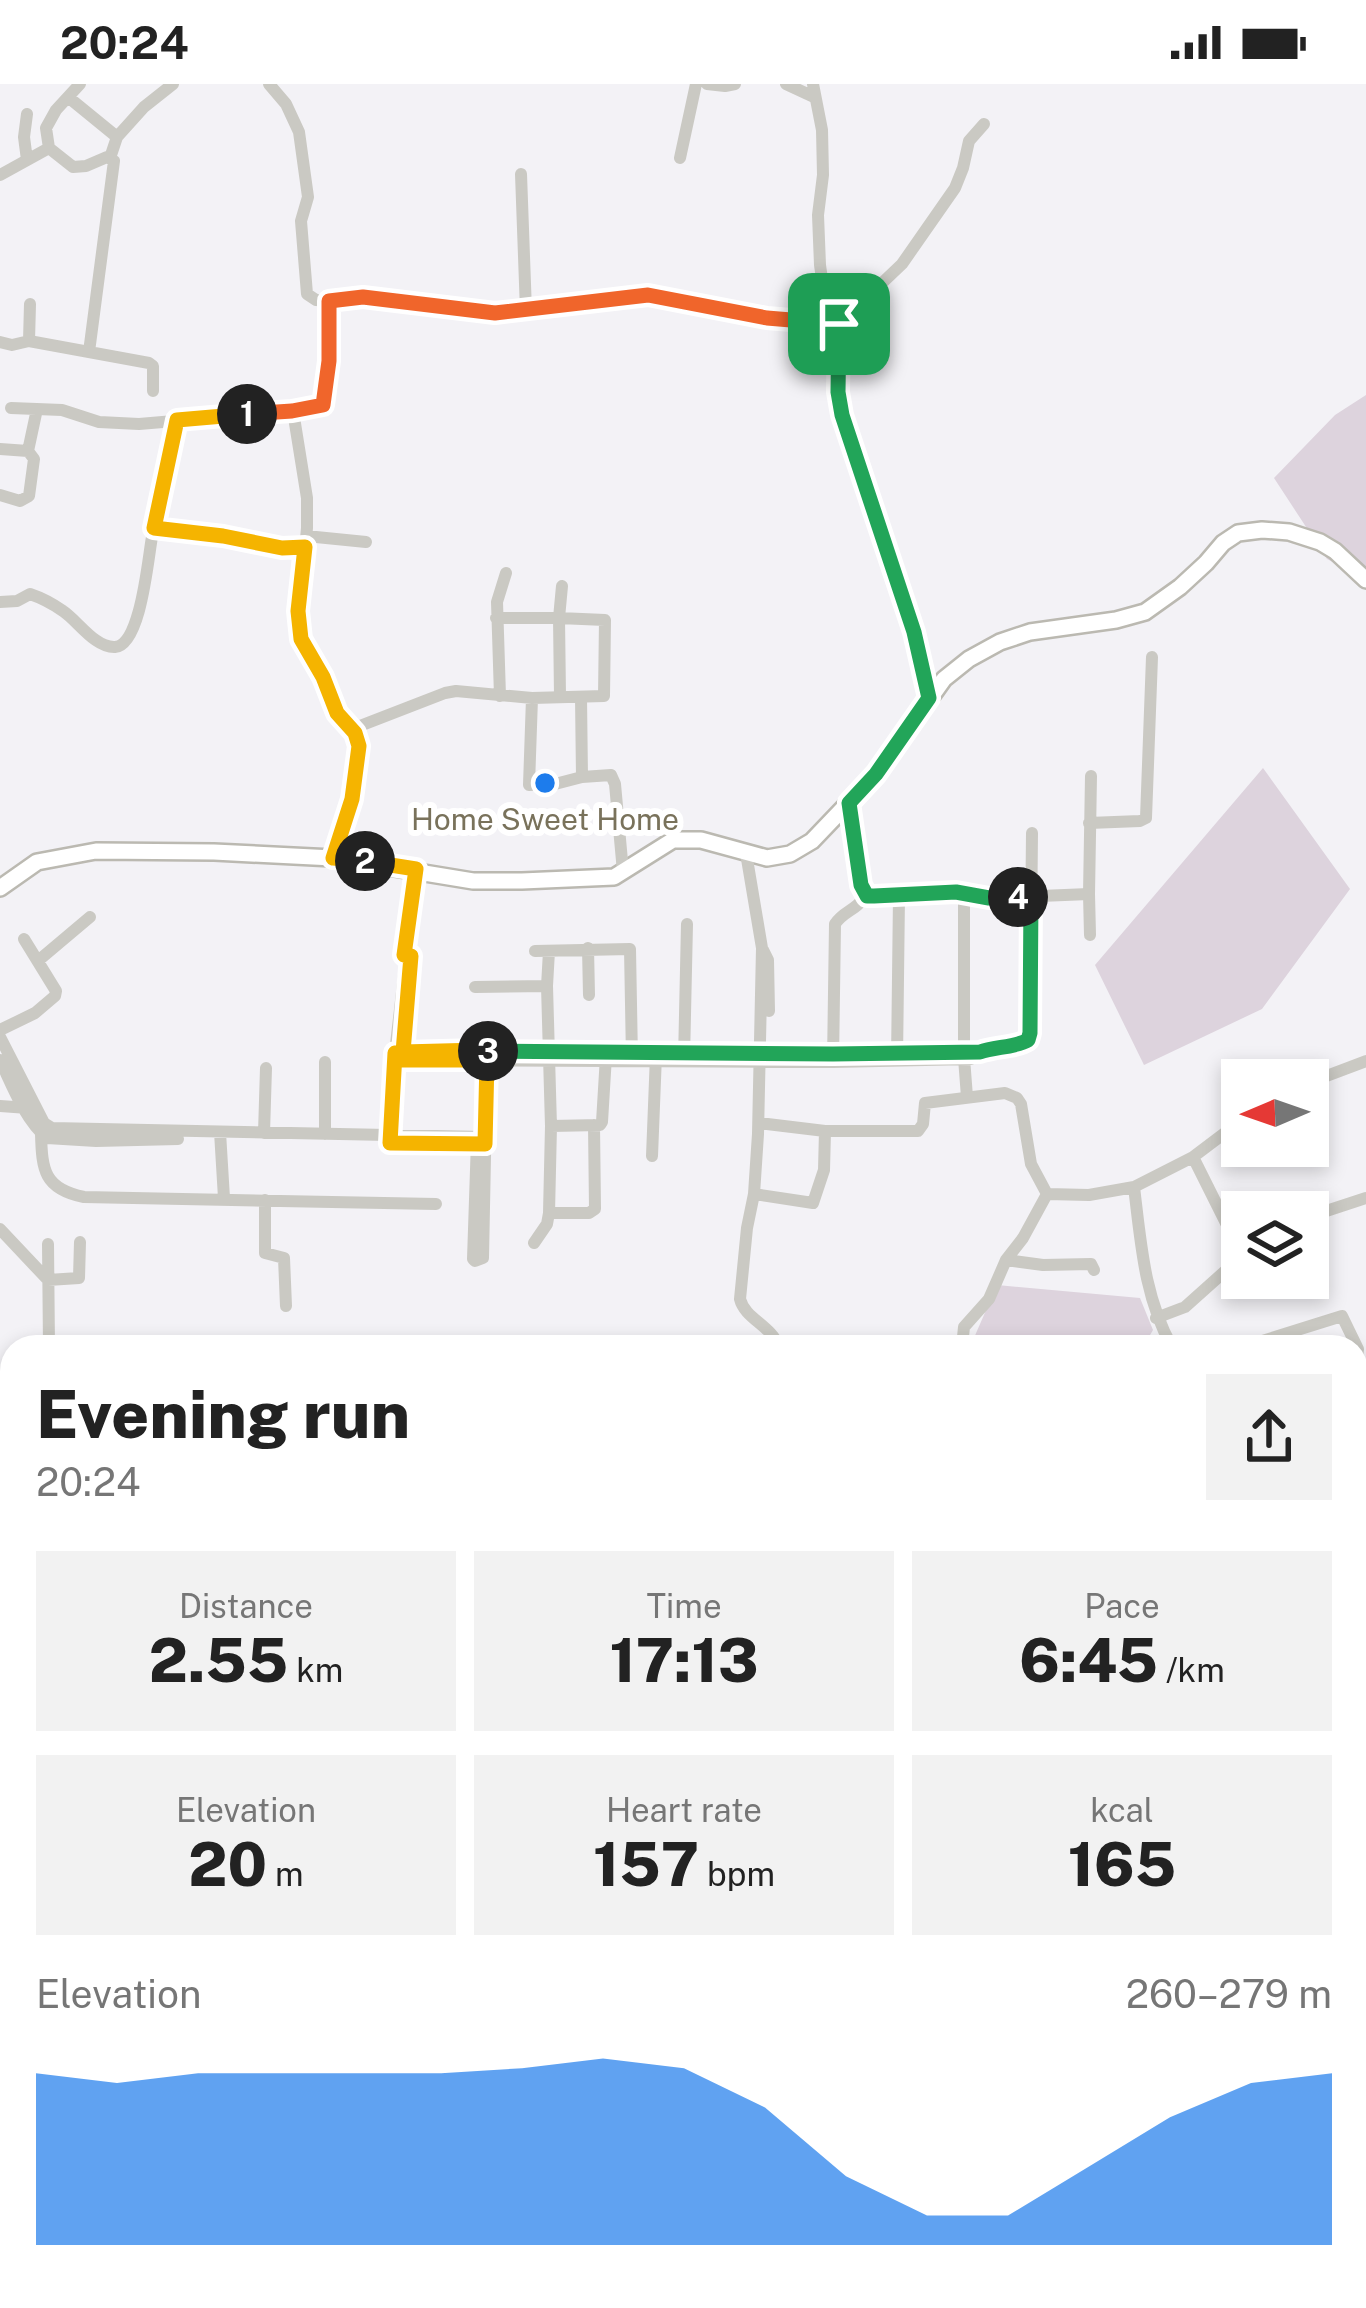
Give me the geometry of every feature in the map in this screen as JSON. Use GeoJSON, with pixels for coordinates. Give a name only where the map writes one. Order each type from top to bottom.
{"type":"FeatureCollection","features":[{"type":"Feature","properties":{"kind":"main road"},"geometry":{"type":"LineString","coordinates":[[0,888],[37,862],[96,851],[333,858],[473,880],[522,881],[614,877],[674,840],[701,840],[767,859],[790,854],[812,841],[876,774],[944,679],[968,658],[1000,642],[1030,632],[1145,612],[1180,587],[1238,533],[1289,532],[1320,542],[1366,580]]}},
{"type":"Feature","properties":{"kind":"street"},"geometry":{"type":"LineString","coordinates":[[80,84],[46,128],[50,148],[73,167],[110,158]]}},
{"type":"Feature","properties":{"kind":"street"},"geometry":{"type":"LineString","coordinates":[[110,158],[117,137],[144,106],[173,84]]}},
{"type":"Feature","properties":{"kind":"street"},"geometry":{"type":"LineString","coordinates":[[269,84],[286,104],[299,132],[308,197],[301,221],[307,294],[316,300],[363,297],[484,313],[648,295],[767,318],[839,324],[902,264],[956,188],[969,140],[984,124]]}},
{"type":"Feature","properties":{"kind":"street"},"geometry":{"type":"LineString","coordinates":[[680,158],[696,84]]}},
{"type":"Feature","properties":{"kind":"street"},"geometry":{"type":"LineString","coordinates":[[707,84],[735,84]]}},
{"type":"Feature","properties":{"kind":"street"},"geometry":{"type":"LineString","coordinates":[[786,84],[813,91],[822,130],[820,266],[839,324],[842,415],[914,632],[929,698]]}},
{"type":"Feature","properties":{"kind":"street"},"geometry":{"type":"LineString","coordinates":[[68,97],[117,137]]}},
{"type":"Feature","properties":{"kind":"street"},"geometry":{"type":"LineString","coordinates":[[27,114],[27,160]]}},
{"type":"Feature","properties":{"kind":"street"},"geometry":{"type":"LineString","coordinates":[[0,175],[50,148]]}},
{"type":"Feature","properties":{"kind":"street"},"geometry":{"type":"LineString","coordinates":[[89,352],[115,165],[110,158]]}},
{"type":"Feature","properties":{"kind":"street"},"geometry":{"type":"LineString","coordinates":[[521,174],[526,311]]}},
{"type":"Feature","properties":{"kind":"street"},"geometry":{"type":"LineString","coordinates":[[11,408],[62,410],[99,422],[140,424],[320,406],[325,401],[329,361],[329,301]]}},
{"type":"Feature","properties":{"kind":"street"},"geometry":{"type":"LineString","coordinates":[[29,340],[30,304]]}},
{"type":"Feature","properties":{"kind":"street"},"geometry":{"type":"LineString","coordinates":[[0,342],[12,345],[29,340],[148,363],[153,366],[153,391]]}},
{"type":"Feature","properties":{"kind":"street"},"geometry":{"type":"LineString","coordinates":[[0,495],[20,501],[28,496],[34,459],[28,451],[37,409]]}},
{"type":"Feature","properties":{"kind":"street"},"geometry":{"type":"LineString","coordinates":[[292,411],[307,498],[298,611],[301,639],[337,713],[359,746],[352,799],[333,858]]}},
{"type":"Feature","properties":{"kind":"street"},"geometry":{"type":"LineString","coordinates":[[0,602],[28,594],[40,598],[61,609],[98,641],[118,647],[131,632],[143,597],[177,420]]}},
{"type":"Feature","properties":{"kind":"street"},"geometry":{"type":"LineString","coordinates":[[0,449],[28,451]]}},
{"type":"Feature","properties":{"kind":"street"},"geometry":{"type":"LineString","coordinates":[[154,528],[282,548],[306,542],[366,542]]}},
{"type":"Feature","properties":{"kind":"street"},"geometry":{"type":"LineString","coordinates":[[500,696],[496,618],[506,573]]}},
{"type":"Feature","properties":{"kind":"street"},"geometry":{"type":"LineString","coordinates":[[560,696],[562,586]]}},
{"type":"Feature","properties":{"kind":"street"},"geometry":{"type":"LineString","coordinates":[[352,730],[445,693],[604,696],[604,620],[496,618]]}},
{"type":"Feature","properties":{"kind":"street"},"geometry":{"type":"LineString","coordinates":[[1089,823],[1146,818],[1152,657]]}},
{"type":"Feature","properties":{"kind":"street"},"geometry":{"type":"LineString","coordinates":[[581,697],[582,777]]}},
{"type":"Feature","properties":{"kind":"street"},"geometry":{"type":"LineString","coordinates":[[532,698],[529,785],[610,775],[615,784],[623,872]]}},
{"type":"Feature","properties":{"kind":"street"},"geometry":{"type":"LineString","coordinates":[[1090,776],[1090,935]]}},
{"type":"Feature","properties":{"kind":"street"},"geometry":{"type":"LineString","coordinates":[[849,803],[866,894]]}},
{"type":"Feature","properties":{"kind":"street"},"geometry":{"type":"LineString","coordinates":[[399,1056],[969,1057],[999,1045],[1023,1043],[1028,1040],[1032,833]]}},
{"type":"Feature","properties":{"kind":"street"},"geometry":{"type":"LineString","coordinates":[[746,853],[762,948],[762,1058],[754,1194],[740,1299],[741,1307],[773,1335]]}},
{"type":"Feature","properties":{"kind":"street"},"geometry":{"type":"LineString","coordinates":[[394,1139],[405,981],[420,871]]}},
{"type":"Feature","properties":{"kind":"street"},"geometry":{"type":"LineString","coordinates":[[866,894],[989,898],[1089,894]]}},
{"type":"Feature","properties":{"kind":"street"},"geometry":{"type":"LineString","coordinates":[[833,1058],[835,924],[860,905],[866,894]]}},
{"type":"Feature","properties":{"kind":"street"},"geometry":{"type":"LineString","coordinates":[[967,1097],[968,894]]}},
{"type":"Feature","properties":{"kind":"street"},"geometry":{"type":"LineString","coordinates":[[897,1057],[899,896]]}},
{"type":"Feature","properties":{"kind":"street"},"geometry":{"type":"LineString","coordinates":[[39,960],[90,917]]}},
{"type":"Feature","properties":{"kind":"street"},"geometry":{"type":"LineString","coordinates":[[684,1056],[687,924]]}},
{"type":"Feature","properties":{"kind":"street"},"geometry":{"type":"LineString","coordinates":[[24,939],[56,996],[0,1033],[41,1134],[46,1175],[58,1188],[105,1198],[436,1204]]}},
{"type":"Feature","properties":{"kind":"street"},"geometry":{"type":"LineString","coordinates":[[588,948],[589,994]]}},
{"type":"Feature","properties":{"kind":"street"},"geometry":{"type":"LineString","coordinates":[[534,1244],[549,1213],[551,1055],[542,951],[630,949],[632,1056]]}},
{"type":"Feature","properties":{"kind":"street"},"geometry":{"type":"LineString","coordinates":[[475,987],[548,986]]}},
{"type":"Feature","properties":{"kind":"street"},"geometry":{"type":"LineString","coordinates":[[481,1141],[483,1258],[475,1261],[483,1055]]}},
{"type":"Feature","properties":{"kind":"street"},"geometry":{"type":"LineString","coordinates":[[551,1126],[602,1122],[606,1055]]}},
{"type":"Feature","properties":{"kind":"street"},"geometry":{"type":"LineString","coordinates":[[652,1156],[656,1056]]}},
{"type":"Feature","properties":{"kind":"street"},"geometry":{"type":"LineString","coordinates":[[0,1060],[30,1108],[52,1127],[481,1141]]}},
{"type":"Feature","properties":{"kind":"street"},"geometry":{"type":"LineString","coordinates":[[1329,1075],[1366,1061]]}},
{"type":"Feature","properties":{"kind":"street"},"geometry":{"type":"LineString","coordinates":[[325,1062],[325,1134]]}},
{"type":"Feature","properties":{"kind":"street"},"geometry":{"type":"LineString","coordinates":[[264,1133],[266,1068]]}},
{"type":"Feature","properties":{"kind":"street"},"geometry":{"type":"LineString","coordinates":[[759,1117],[825,1131],[918,1131],[926,1102],[1005,1093],[1017,1098],[1024,1114],[1031,1164],[1047,1195]]}},
{"type":"Feature","properties":{"kind":"street"},"geometry":{"type":"LineString","coordinates":[[0,1106],[30,1108]]}},
{"type":"Feature","properties":{"kind":"street"},"geometry":{"type":"LineString","coordinates":[[549,1213],[595,1209],[594,1126]]}},
{"type":"Feature","properties":{"kind":"street"},"geometry":{"type":"LineString","coordinates":[[754,1194],[813,1203],[824,1170],[825,1131]]}},
{"type":"Feature","properties":{"kind":"street"},"geometry":{"type":"LineString","coordinates":[[41,1134],[96,1141],[264,1133],[394,1139]]}},
{"type":"Feature","properties":{"kind":"street"},"geometry":{"type":"LineString","coordinates":[[220,1136],[224,1198]]}},
{"type":"Feature","properties":{"kind":"street"},"geometry":{"type":"LineString","coordinates":[[1047,1195],[1089,1195],[1134,1187],[1193,1157],[1221,1136]]}},
{"type":"Feature","properties":{"kind":"street"},"geometry":{"type":"LineString","coordinates":[[1193,1157],[1221,1213]]}},
{"type":"Feature","properties":{"kind":"street"},"geometry":{"type":"LineString","coordinates":[[1134,1187],[1147,1286],[1165,1335]]}},
{"type":"Feature","properties":{"kind":"street"},"geometry":{"type":"LineString","coordinates":[[963,1335],[1047,1195]]}},
{"type":"Feature","properties":{"kind":"street"},"geometry":{"type":"LineString","coordinates":[[1329,1210],[1366,1198]]}},
{"type":"Feature","properties":{"kind":"street"},"geometry":{"type":"LineString","coordinates":[[265,1200],[266,1253],[284,1258],[286,1306]]}},
{"type":"Feature","properties":{"kind":"street"},"geometry":{"type":"LineString","coordinates":[[0,1228],[48,1280]]}},
{"type":"Feature","properties":{"kind":"street"},"geometry":{"type":"LineString","coordinates":[[48,1280],[79,1278],[80,1243]]}},
{"type":"Feature","properties":{"kind":"street"},"geometry":{"type":"LineString","coordinates":[[48,1244],[49,1335]]}},
{"type":"Feature","properties":{"kind":"street"},"geometry":{"type":"LineString","coordinates":[[1006,1260],[1090,1264],[1094,1270]]}},
{"type":"Feature","properties":{"kind":"street"},"geometry":{"type":"LineString","coordinates":[[1156,1318],[1185,1307],[1221,1274]]}},
{"type":"Feature","properties":{"kind":"street"},"geometry":{"type":"LineString","coordinates":[[1281,1335],[1342,1316],[1351,1335]]}},
{"type":"Feature","properties":{"kind":"shaded area"},"geometry":{"type":"Polygon","coordinates":[[[1366,395],[1366,579],[1327,559],[1274,478],[1335,415],[1366,395]]]}},
{"type":"Feature","properties":{"kind":"shaded area"},"geometry":{"type":"Polygon","coordinates":[[[1263,768],[1350,889],[1262,1009],[1144,1065],[1095,965],[1263,768]]]}},
{"type":"Feature","properties":{"kind":"shaded area"},"geometry":{"type":"Polygon","coordinates":[[[997,1285],[1140,1298],[1153,1330],[1150,1335],[975,1335],[997,1285]]]}},
{"type":"Feature","properties":{"kind":"place","name":"Home Sweet Home"},"geometry":{"type":"Point","coordinates":[545,783]}},
{"type":"Feature","properties":{"kind":"route"},"geometry":{"type":"LineString","coordinates":[[839,324],[767,318],[648,295],[495,313],[340,298],[329,301],[323,405],[177,420],[154,528],[282,548],[305,547],[298,611],[301,639],[337,713],[355,733],[359,746],[352,799],[333,858],[416,869],[404,955],[411,956],[403,1052],[402,1060],[487,1060],[485,1144],[390,1143],[395,1053],[403,1052],[480,1050],[980,1052],[1028,1040],[1031,897],[989,898],[956,892],[867,896],[861,885],[849,803],[876,774],[929,698],[914,632],[842,415],[839,324]]}}]}
